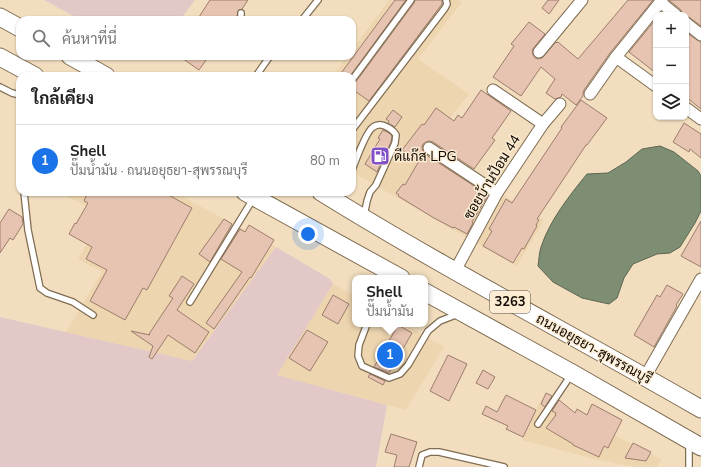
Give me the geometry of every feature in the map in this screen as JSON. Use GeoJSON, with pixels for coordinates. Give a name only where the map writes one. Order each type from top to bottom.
{"type":"FeatureCollection","features":[{"type":"Feature","properties":{"kind":"main road"},"geometry":{"type":"LineString","coordinates":[[0,17],[16,26]]}},
{"type":"Feature","properties":{"kind":"main road"},"geometry":{"type":"LineString","coordinates":[[0,57],[28,72]]}},
{"type":"Feature","properties":{"kind":"main road"},"geometry":{"type":"LineString","coordinates":[[77,60],[99,72]]}},
{"type":"Feature","properties":{"kind":"main road"},"geometry":{"type":"LineString","coordinates":[[255,196],[378,268],[394,275]]}},
{"type":"Feature","properties":{"kind":"main road","name":"ถนนอยุธยา-สุพรรณบุรี"},"geometry":{"type":"LineString","coordinates":[[327,196],[364,219],[455,271],[701,409]]}},
{"type":"Feature","properties":{"kind":"main road","name":"3263"},"geometry":{"type":"LineString","coordinates":[[428,294],[572,373],[695,444]]}},
{"type":"Feature","properties":{"kind":"street"},"geometry":{"type":"LineString","coordinates":[[539,52],[582,0]]}},
{"type":"Feature","properties":{"kind":"street"},"geometry":{"type":"LineString","coordinates":[[590,94],[616,57],[661,1],[673,12]]}},
{"type":"Feature","properties":{"kind":"street"},"geometry":{"type":"LineString","coordinates":[[689,25],[701,35]]}},
{"type":"Feature","properties":{"kind":"street"},"geometry":{"type":"LineString","coordinates":[[616,57],[653,84]]}},
{"type":"Feature","properties":{"kind":"street"},"geometry":{"type":"LineString","coordinates":[[493,90],[543,124]]}},
{"type":"Feature","properties":{"kind":"street","name":"ซอยบ้านป้อม 44"},"geometry":{"type":"LineString","coordinates":[[455,271],[497,193],[543,124],[560,104]]}},
{"type":"Feature","properties":{"kind":"street"},"geometry":{"type":"LineString","coordinates":[[689,110],[701,119]]}},
{"type":"Feature","properties":{"kind":"street"},"geometry":{"type":"LineString","coordinates":[[429,148],[497,193]]}},
{"type":"Feature","properties":{"kind":"street"},"geometry":{"type":"LineString","coordinates":[[645,377],[701,279]]}},
{"type":"Feature","properties":{"kind":"lane"},"geometry":{"type":"LineString","coordinates":[[305,16],[318,0]]}},
{"type":"Feature","properties":{"kind":"lane"},"geometry":{"type":"LineString","coordinates":[[356,75],[411,0]]}},
{"type":"Feature","properties":{"kind":"lane"},"geometry":{"type":"LineString","coordinates":[[356,125],[445,8],[447,4],[446,0]]}},
{"type":"Feature","properties":{"kind":"lane"},"geometry":{"type":"LineString","coordinates":[[259,72],[267,60]]}},
{"type":"Feature","properties":{"kind":"lane"},"geometry":{"type":"LineString","coordinates":[[0,87],[16,94]]}},
{"type":"Feature","properties":{"kind":"lane"},"geometry":{"type":"LineString","coordinates":[[356,161],[372,128],[378,125],[383,125],[394,131],[396,134],[395,143],[376,185],[370,192],[364,219]]}},
{"type":"Feature","properties":{"kind":"lane"},"geometry":{"type":"LineString","coordinates":[[24,196],[28,230],[40,288],[47,294],[73,302],[93,315]]}},
{"type":"Feature","properties":{"kind":"lane"},"geometry":{"type":"LineString","coordinates":[[190,302],[251,196]]}},
{"type":"Feature","properties":{"kind":"lane"},"geometry":{"type":"LineString","coordinates":[[366,327],[359,345],[358,356],[362,366],[389,378],[400,374],[408,365],[428,331],[440,321],[462,313]]}},
{"type":"Feature","properties":{"kind":"lane"},"geometry":{"type":"LineString","coordinates":[[538,424],[572,373]]}},
{"type":"Feature","properties":{"kind":"lane"},"geometry":{"type":"LineString","coordinates":[[689,467],[695,444]]}},
{"type":"Feature","properties":{"kind":"lane"},"geometry":{"type":"LineString","coordinates":[[419,467],[422,455],[430,452],[439,452],[504,467]]}},
{"type":"Feature","properties":{"kind":"lane"},"geometry":{"type":"LineString","coordinates":[[471,467],[473,460]]}},
{"type":"Feature","properties":{"kind":"shaded area"},"geometry":{"type":"Polygon","coordinates":[[[44,0],[195,0],[183,16],[74,16],[44,0]]]}},
{"type":"Feature","properties":{"kind":"shaded area"},"geometry":{"type":"Polygon","coordinates":[[[389,0],[459,0],[462,2],[418,59],[469,94],[426,148],[544,220],[517,266],[356,174],[356,72],[336,72],[344,60],[356,60],[356,45],[389,0]]]}},
{"type":"Feature","properties":{"kind":"shaded area"},"geometry":{"type":"Polygon","coordinates":[[[660,146],[674,152],[698,171],[701,176],[701,211],[680,247],[670,253],[657,254],[633,264],[624,278],[617,298],[609,304],[582,298],[553,282],[538,266],[540,249],[549,227],[573,191],[587,174],[608,173],[626,162],[642,149],[660,146]]]}},
{"type":"Feature","properties":{"kind":"shaded area"},"geometry":{"type":"Polygon","coordinates":[[[181,196],[276,247],[192,361],[66,332],[102,272],[78,259],[104,215],[68,197],[181,196]]]}},
{"type":"Feature","properties":{"kind":"shaded area"},"geometry":{"type":"Polygon","coordinates":[[[276,247],[330,279],[333,284],[277,375],[387,405],[376,467],[0,467],[0,317],[192,361],[276,247]]]}},
{"type":"Feature","properties":{"kind":"shaded area"},"geometry":{"type":"Polygon","coordinates":[[[333,284],[352,294],[352,327],[409,327],[444,347],[406,410],[276,375],[333,284]]]}},
{"type":"Feature","properties":{"kind":"shaded area"},"geometry":{"type":"Polygon","coordinates":[[[542,398],[661,459],[658,467],[635,467],[598,460],[522,440],[542,398]]]}},
{"type":"Feature","properties":{"kind":"building"},"geometry":{"type":"Polygon","coordinates":[[[210,0],[248,0],[242,9],[238,11],[237,16],[200,16],[210,0]]]}},
{"type":"Feature","properties":{"kind":"building"},"geometry":{"type":"Polygon","coordinates":[[[395,0],[406,0],[353,72],[342,72],[351,60],[356,60],[356,53],[395,0]]]}},
{"type":"Feature","properties":{"kind":"building"},"geometry":{"type":"Polygon","coordinates":[[[415,0],[442,0],[442,4],[369,101],[356,92],[356,82],[415,0]]]}},
{"type":"Feature","properties":{"kind":"building"},"geometry":{"type":"Polygon","coordinates":[[[548,0],[559,0],[549,14],[542,8],[548,0]]]}},
{"type":"Feature","properties":{"kind":"building"},"geometry":{"type":"Polygon","coordinates":[[[628,0],[653,0],[610,53],[584,90],[583,96],[576,105],[562,94],[561,97],[555,99],[546,93],[555,79],[541,67],[521,96],[493,77],[514,46],[511,44],[529,22],[545,34],[532,50],[535,58],[542,58],[556,42],[558,42],[578,59],[628,0]]]}},
{"type":"Feature","properties":{"kind":"building"},"geometry":{"type":"Polygon","coordinates":[[[669,0],[701,0],[701,26],[689,18],[689,12],[682,12],[669,0]]]}},
{"type":"Feature","properties":{"kind":"building"},"geometry":{"type":"Polygon","coordinates":[[[653,23],[653,71],[629,52],[653,23]]]}},
{"type":"Feature","properties":{"kind":"building"},"geometry":{"type":"Polygon","coordinates":[[[689,34],[701,42],[701,109],[689,99],[689,34]]]}},
{"type":"Feature","properties":{"kind":"building"},"geometry":{"type":"Polygon","coordinates":[[[185,60],[206,60],[199,70],[185,60]]]}},
{"type":"Feature","properties":{"kind":"building"},"geometry":{"type":"Polygon","coordinates":[[[481,90],[511,111],[492,138],[495,140],[474,169],[433,142],[426,142],[422,147],[425,154],[488,195],[472,222],[473,223],[467,234],[434,218],[398,196],[399,195],[396,193],[403,184],[405,185],[419,161],[402,150],[422,124],[424,125],[436,108],[454,121],[458,115],[462,118],[481,90]]]}},
{"type":"Feature","properties":{"kind":"building"},"geometry":{"type":"Polygon","coordinates":[[[581,100],[607,118],[586,145],[537,219],[539,220],[536,225],[537,226],[524,249],[522,248],[513,263],[483,246],[492,231],[489,229],[506,199],[512,203],[562,128],[561,127],[581,100]]]}},
{"type":"Feature","properties":{"kind":"building"},"geometry":{"type":"Polygon","coordinates":[[[393,110],[402,117],[395,127],[388,123],[389,121],[386,119],[393,110]]]}},
{"type":"Feature","properties":{"kind":"building"},"geometry":{"type":"Polygon","coordinates":[[[684,123],[701,134],[701,158],[690,149],[689,152],[673,142],[684,123]]]}},
{"type":"Feature","properties":{"kind":"building","name":"ดีแก๊ส LPG"},"geometry":{"type":"Polygon","coordinates":[[[383,130],[392,136],[391,142],[377,172],[365,164],[380,139],[378,138],[383,130]]]}},
{"type":"Feature","properties":{"kind":"building"},"geometry":{"type":"Polygon","coordinates":[[[86,196],[170,196],[192,208],[147,290],[143,288],[125,320],[90,301],[107,270],[86,259],[92,247],[69,234],[88,203],[84,201],[86,196]]]}},
{"type":"Feature","properties":{"kind":"building"},"geometry":{"type":"Polygon","coordinates":[[[9,209],[22,217],[23,224],[13,240],[10,238],[0,253],[0,223],[9,209]]]}},
{"type":"Feature","properties":{"kind":"building"},"geometry":{"type":"Polygon","coordinates":[[[224,219],[232,224],[210,262],[199,254],[224,219]]]}},
{"type":"Feature","properties":{"kind":"building"},"geometry":{"type":"Polygon","coordinates":[[[701,221],[701,267],[681,256],[701,221]]]}},
{"type":"Feature","properties":{"kind":"building"},"geometry":{"type":"Polygon","coordinates":[[[249,225],[274,240],[251,278],[250,277],[214,329],[206,323],[242,272],[221,259],[240,229],[245,232],[249,225]]]}},
{"type":"Feature","properties":{"kind":"building"},"geometry":{"type":"Polygon","coordinates":[[[182,276],[194,284],[177,310],[209,332],[195,353],[168,335],[152,359],[149,357],[153,346],[131,331],[150,335],[149,334],[173,298],[169,296],[182,276]]]}},
{"type":"Feature","properties":{"kind":"building"},"geometry":{"type":"Polygon","coordinates":[[[667,285],[683,294],[654,347],[634,335],[657,295],[660,297],[667,285]]]}},
{"type":"Feature","properties":{"kind":"building"},"geometry":{"type":"Polygon","coordinates":[[[333,295],[349,304],[338,324],[322,315],[333,295]]]}},
{"type":"Feature","properties":{"kind":"building"},"geometry":{"type":"Polygon","coordinates":[[[397,327],[402,327],[412,333],[389,373],[374,367],[397,327]]]}},
{"type":"Feature","properties":{"kind":"building"},"geometry":{"type":"Polygon","coordinates":[[[307,330],[328,342],[310,371],[289,358],[307,330]]]}},
{"type":"Feature","properties":{"kind":"building"},"geometry":{"type":"Polygon","coordinates":[[[448,355],[467,364],[449,401],[430,391],[448,355]]]}},
{"type":"Feature","properties":{"kind":"building"},"geometry":{"type":"Polygon","coordinates":[[[483,370],[495,377],[488,389],[476,383],[483,370]]]}},
{"type":"Feature","properties":{"kind":"building"},"geometry":{"type":"Polygon","coordinates":[[[370,374],[385,381],[383,385],[368,377],[370,374]]]}},
{"type":"Feature","properties":{"kind":"building"},"geometry":{"type":"Polygon","coordinates":[[[546,393],[552,396],[545,407],[541,404],[546,393]]]}},
{"type":"Feature","properties":{"kind":"building"},"geometry":{"type":"Polygon","coordinates":[[[506,395],[536,410],[523,437],[506,429],[508,426],[482,414],[486,406],[497,412],[506,395]]]}},
{"type":"Feature","properties":{"kind":"building"},"geometry":{"type":"Polygon","coordinates":[[[559,400],[575,413],[577,409],[587,415],[592,404],[622,420],[608,448],[604,446],[599,457],[573,445],[546,428],[556,415],[556,413],[552,411],[559,400]]]}},
{"type":"Feature","properties":{"kind":"building"},"geometry":{"type":"Polygon","coordinates":[[[391,434],[417,442],[409,467],[394,467],[397,455],[385,452],[391,434]]]}},
{"type":"Feature","properties":{"kind":"building"},"geometry":{"type":"Polygon","coordinates":[[[633,443],[651,452],[646,461],[625,458],[633,443]]]}},
{"type":"Feature","properties":{"kind":"place","name":"ดีแก๊ส LPG"},"geometry":{"type":"Point","coordinates":[380,156]}},
{"type":"Feature","properties":{"kind":"place","name":"Shell"},"geometry":{"type":"Point","coordinates":[390,355]}}]}
